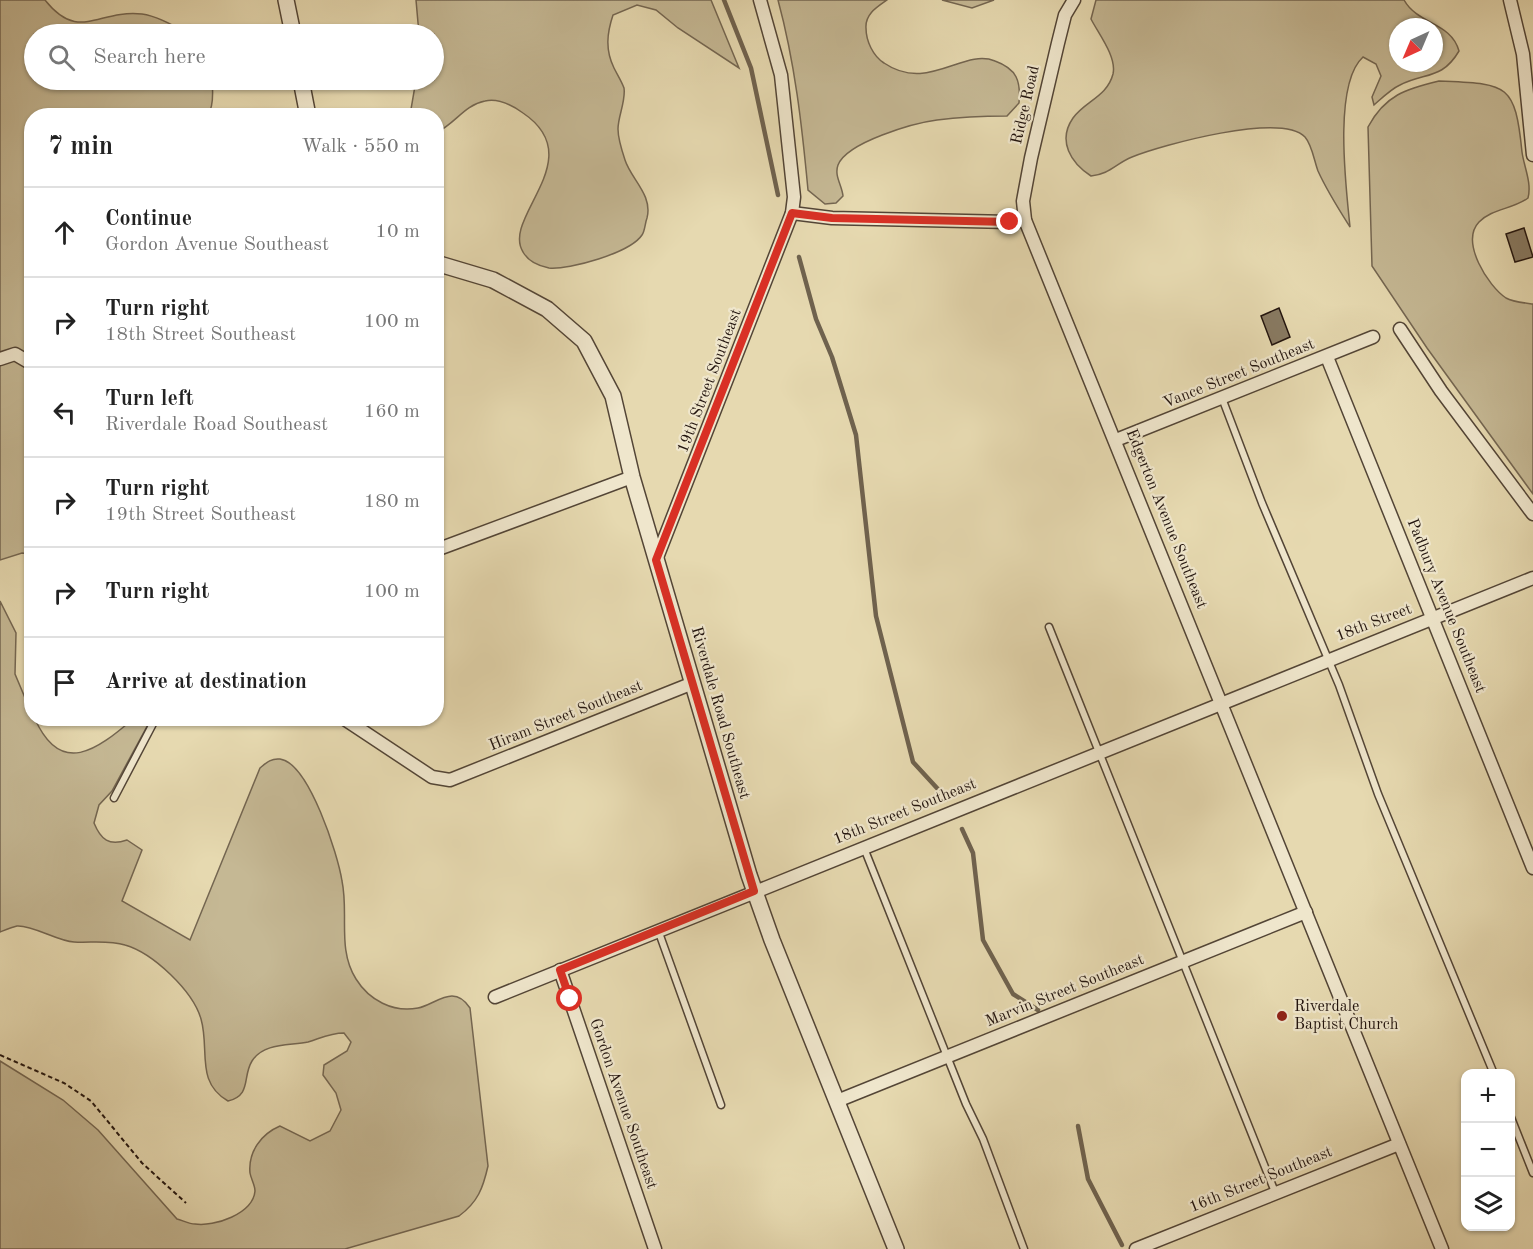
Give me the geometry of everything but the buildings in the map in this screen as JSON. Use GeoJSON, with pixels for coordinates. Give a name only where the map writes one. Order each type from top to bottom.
{"type":"FeatureCollection","features":[{"type":"Feature","properties":{"kind":"street"},"geometry":{"type":"LineString","coordinates":[[286,0],[291,24]]}},
{"type":"Feature","properties":{"kind":"street"},"geometry":{"type":"LineString","coordinates":[[760,0],[781,75],[794,197],[792,213],[832,218],[1010,222],[1025,220]]}},
{"type":"Feature","properties":{"kind":"street","name":"Ridge Road"},"geometry":{"type":"LineString","coordinates":[[1025,220],[1023,201],[1031,158],[1060,34],[1074,0]]}},
{"type":"Feature","properties":{"kind":"street"},"geometry":{"type":"LineString","coordinates":[[1510,0],[1523,54],[1533,155]]}},
{"type":"Feature","properties":{"kind":"street"},"geometry":{"type":"LineString","coordinates":[[303,90],[306,108]]}},
{"type":"Feature","properties":{"kind":"street","name":"19th Street Southeast"},"geometry":{"type":"LineString","coordinates":[[656,560],[792,213]]}},
{"type":"Feature","properties":{"kind":"street","name":"Edgerton Avenue Southeast"},"geometry":{"type":"LineString","coordinates":[[1025,220],[1442,1249]]}},
{"type":"Feature","properties":{"kind":"street","name":"Riverdale Road Southeast"},"geometry":{"type":"LineString","coordinates":[[444,265],[493,280],[547,309],[584,340],[613,396],[632,477],[754,891],[896,1249]]}},
{"type":"Feature","properties":{"kind":"street"},"geometry":{"type":"LineString","coordinates":[[1400,329],[1441,391],[1533,514]]}},
{"type":"Feature","properties":{"kind":"street","name":"Vance Street Southeast"},"geometry":{"type":"LineString","coordinates":[[1116,440],[1373,337]]}},
{"type":"Feature","properties":{"kind":"street"},"geometry":{"type":"LineString","coordinates":[[0,359],[15,354],[24,359]]}},
{"type":"Feature","properties":{"kind":"street","name":"Padbury Avenue Southeast"},"geometry":{"type":"LineString","coordinates":[[1327,357],[1533,868]]}},
{"type":"Feature","properties":{"kind":"street"},"geometry":{"type":"LineString","coordinates":[[444,547],[632,477]]}},
{"type":"Feature","properties":{"kind":"street","name":"18th Street"},"geometry":{"type":"LineString","coordinates":[[1328,659],[1533,578]]}},
{"type":"Feature","properties":{"kind":"street","name":"18th Street Southeast"},"geometry":{"type":"LineString","coordinates":[[495,997],[1328,659]]}},
{"type":"Feature","properties":{"kind":"street","name":"Hiram Street Southeast"},"geometry":{"type":"LineString","coordinates":[[355,726],[432,777],[450,780],[693,683]]}},
{"type":"Feature","properties":{"kind":"street","name":"Marvin Street Southeast"},"geometry":{"type":"LineString","coordinates":[[837,1101],[1306,912]]}},
{"type":"Feature","properties":{"kind":"street","name":"Gordon Avenue Southeast"},"geometry":{"type":"LineString","coordinates":[[560,970],[655,1249]]}},
{"type":"Feature","properties":{"kind":"street","name":"16th Street Southeast"},"geometry":{"type":"LineString","coordinates":[[1136,1249],[1400,1144]]}},
{"type":"Feature","properties":{"kind":"lane"},"geometry":{"type":"LineString","coordinates":[[1222,398],[1262,503],[1328,659],[1378,794],[1492,1069]]}},
{"type":"Feature","properties":{"kind":"lane"},"geometry":{"type":"LineString","coordinates":[[1049,627],[1275,1192]]}},
{"type":"Feature","properties":{"kind":"lane"},"geometry":{"type":"LineString","coordinates":[[114,798],[152,726]]}},
{"type":"Feature","properties":{"kind":"lane"},"geometry":{"type":"LineString","coordinates":[[863,846],[983,1139],[1024,1249]]}},
{"type":"Feature","properties":{"kind":"lane"},"geometry":{"type":"LineString","coordinates":[[658,930],[721,1105]]}},
{"type":"Feature","properties":{"kind":"lane"},"geometry":{"type":"LineString","coordinates":[[1513,1123],[1533,1173]]}},
{"type":"Feature","properties":{"kind":"path"},"geometry":{"type":"LineString","coordinates":[[0,1054],[64,1083],[91,1101],[142,1163],[186,1203]]}},
{"type":"Feature","properties":{"kind":"shaded area"},"geometry":{"type":"Polygon","coordinates":[[[0,0],[45,0],[57,13],[68,20],[79,22],[127,14],[148,15],[170,24],[24,24],[24,90],[213,90],[213,94],[211,108],[24,108],[24,553],[0,560],[0,0]]]}},
{"type":"Feature","properties":{"kind":"shaded area"},"geometry":{"type":"Polygon","coordinates":[[[416,0],[711,0],[739,68],[678,28],[656,10],[637,5],[613,15],[609,28],[608,48],[611,61],[624,88],[618,124],[619,136],[628,167],[647,202],[647,218],[642,235],[625,248],[584,263],[549,268],[528,258],[523,252],[519,238],[523,222],[547,168],[549,149],[542,131],[519,110],[495,100],[471,106],[444,128],[444,108],[411,108],[414,90],[444,90],[444,24],[418,24],[416,0]]]}},
{"type":"Feature","properties":{"kind":"shaded area"},"geometry":{"type":"Polygon","coordinates":[[[778,0],[887,0],[872,11],[866,23],[869,43],[880,60],[900,71],[915,74],[970,60],[995,61],[1008,68],[1016,77],[1019,103],[1007,116],[937,120],[898,129],[867,141],[844,157],[838,165],[838,177],[843,196],[836,203],[825,204],[808,190],[797,95],[778,0]]]}},
{"type":"Feature","properties":{"kind":"shaded area"},"geometry":{"type":"Polygon","coordinates":[[[942,0],[994,0],[972,8],[942,0]]]}},
{"type":"Feature","properties":{"kind":"shaded area"},"geometry":{"type":"Polygon","coordinates":[[[1096,0],[1404,0],[1410,8],[1424,18],[1389,18],[1389,72],[1437,72],[1397,87],[1374,105],[1372,97],[1381,76],[1376,64],[1363,57],[1354,70],[1348,89],[1344,137],[1350,227],[1321,178],[1307,140],[1292,130],[1248,129],[1221,133],[1147,152],[1098,175],[1091,176],[1084,171],[1068,151],[1066,135],[1073,118],[1101,94],[1110,82],[1113,67],[1106,45],[1091,19],[1096,0]]]}},
{"type":"Feature","properties":{"kind":"shaded area"},"geometry":{"type":"Polygon","coordinates":[[[1443,30],[1449,34],[1459,51],[1443,69],[1443,30]]]}},
{"type":"Feature","properties":{"kind":"shaded area"},"geometry":{"type":"Polygon","coordinates":[[[1439,81],[1493,86],[1503,91],[1511,100],[1516,112],[1528,181],[1528,198],[1484,218],[1474,231],[1473,241],[1474,252],[1479,263],[1499,292],[1506,298],[1533,304],[1533,494],[1427,348],[1372,266],[1368,127],[1389,100],[1416,87],[1439,81]]]}},
{"type":"Feature","properties":{"kind":"shaded area"},"geometry":{"type":"Polygon","coordinates":[[[0,601],[16,633],[15,674],[24,695],[24,726],[39,726],[45,737],[56,748],[68,753],[93,748],[125,726],[147,726],[112,791],[99,805],[94,823],[106,840],[121,842],[127,840],[142,850],[122,901],[190,940],[260,768],[271,760],[280,759],[291,764],[301,776],[320,812],[335,852],[344,893],[347,956],[350,968],[361,986],[375,999],[400,1009],[418,1008],[452,996],[458,997],[470,1008],[488,1166],[479,1194],[459,1216],[345,1249],[0,1249],[0,1061],[63,1100],[98,1130],[177,1219],[203,1224],[231,1217],[240,1212],[253,1199],[255,1191],[250,1173],[251,1158],[257,1145],[273,1129],[280,1126],[310,1141],[330,1131],[341,1110],[336,1093],[323,1075],[324,1065],[347,1051],[351,1042],[344,1033],[339,1033],[263,1051],[257,1055],[249,1067],[244,1090],[236,1098],[228,1101],[211,1085],[207,1075],[203,1031],[197,1008],[181,985],[148,956],[119,943],[67,941],[23,926],[15,926],[0,932],[0,601]]]}},
{"type":"Feature","properties":{"kind":"waterway"},"geometry":{"type":"LineString","coordinates":[[724,0],[751,68],[778,195]]}},
{"type":"Feature","properties":{"kind":"waterway"},"geometry":{"type":"LineString","coordinates":[[799,257],[816,319],[832,357],[856,435],[876,616],[913,762],[947,799]]}},
{"type":"Feature","properties":{"kind":"waterway"},"geometry":{"type":"LineString","coordinates":[[962,829],[973,853],[983,940],[1013,994],[1038,1010]]}},
{"type":"Feature","properties":{"kind":"waterway"},"geometry":{"type":"LineString","coordinates":[[1078,1126],[1088,1179],[1122,1245]]}},
{"type":"Feature","properties":{"kind":"place","name":"Riverdale Baptist Church"},"geometry":{"type":"Point","coordinates":[1282,1016]}},
{"type":"Feature","properties":{"kind":"route"},"geometry":{"type":"LineString","coordinates":[[570,999],[560,970],[754,891],[656,560],[681,502],[792,213],[832,218],[1010,222]]}}]}
